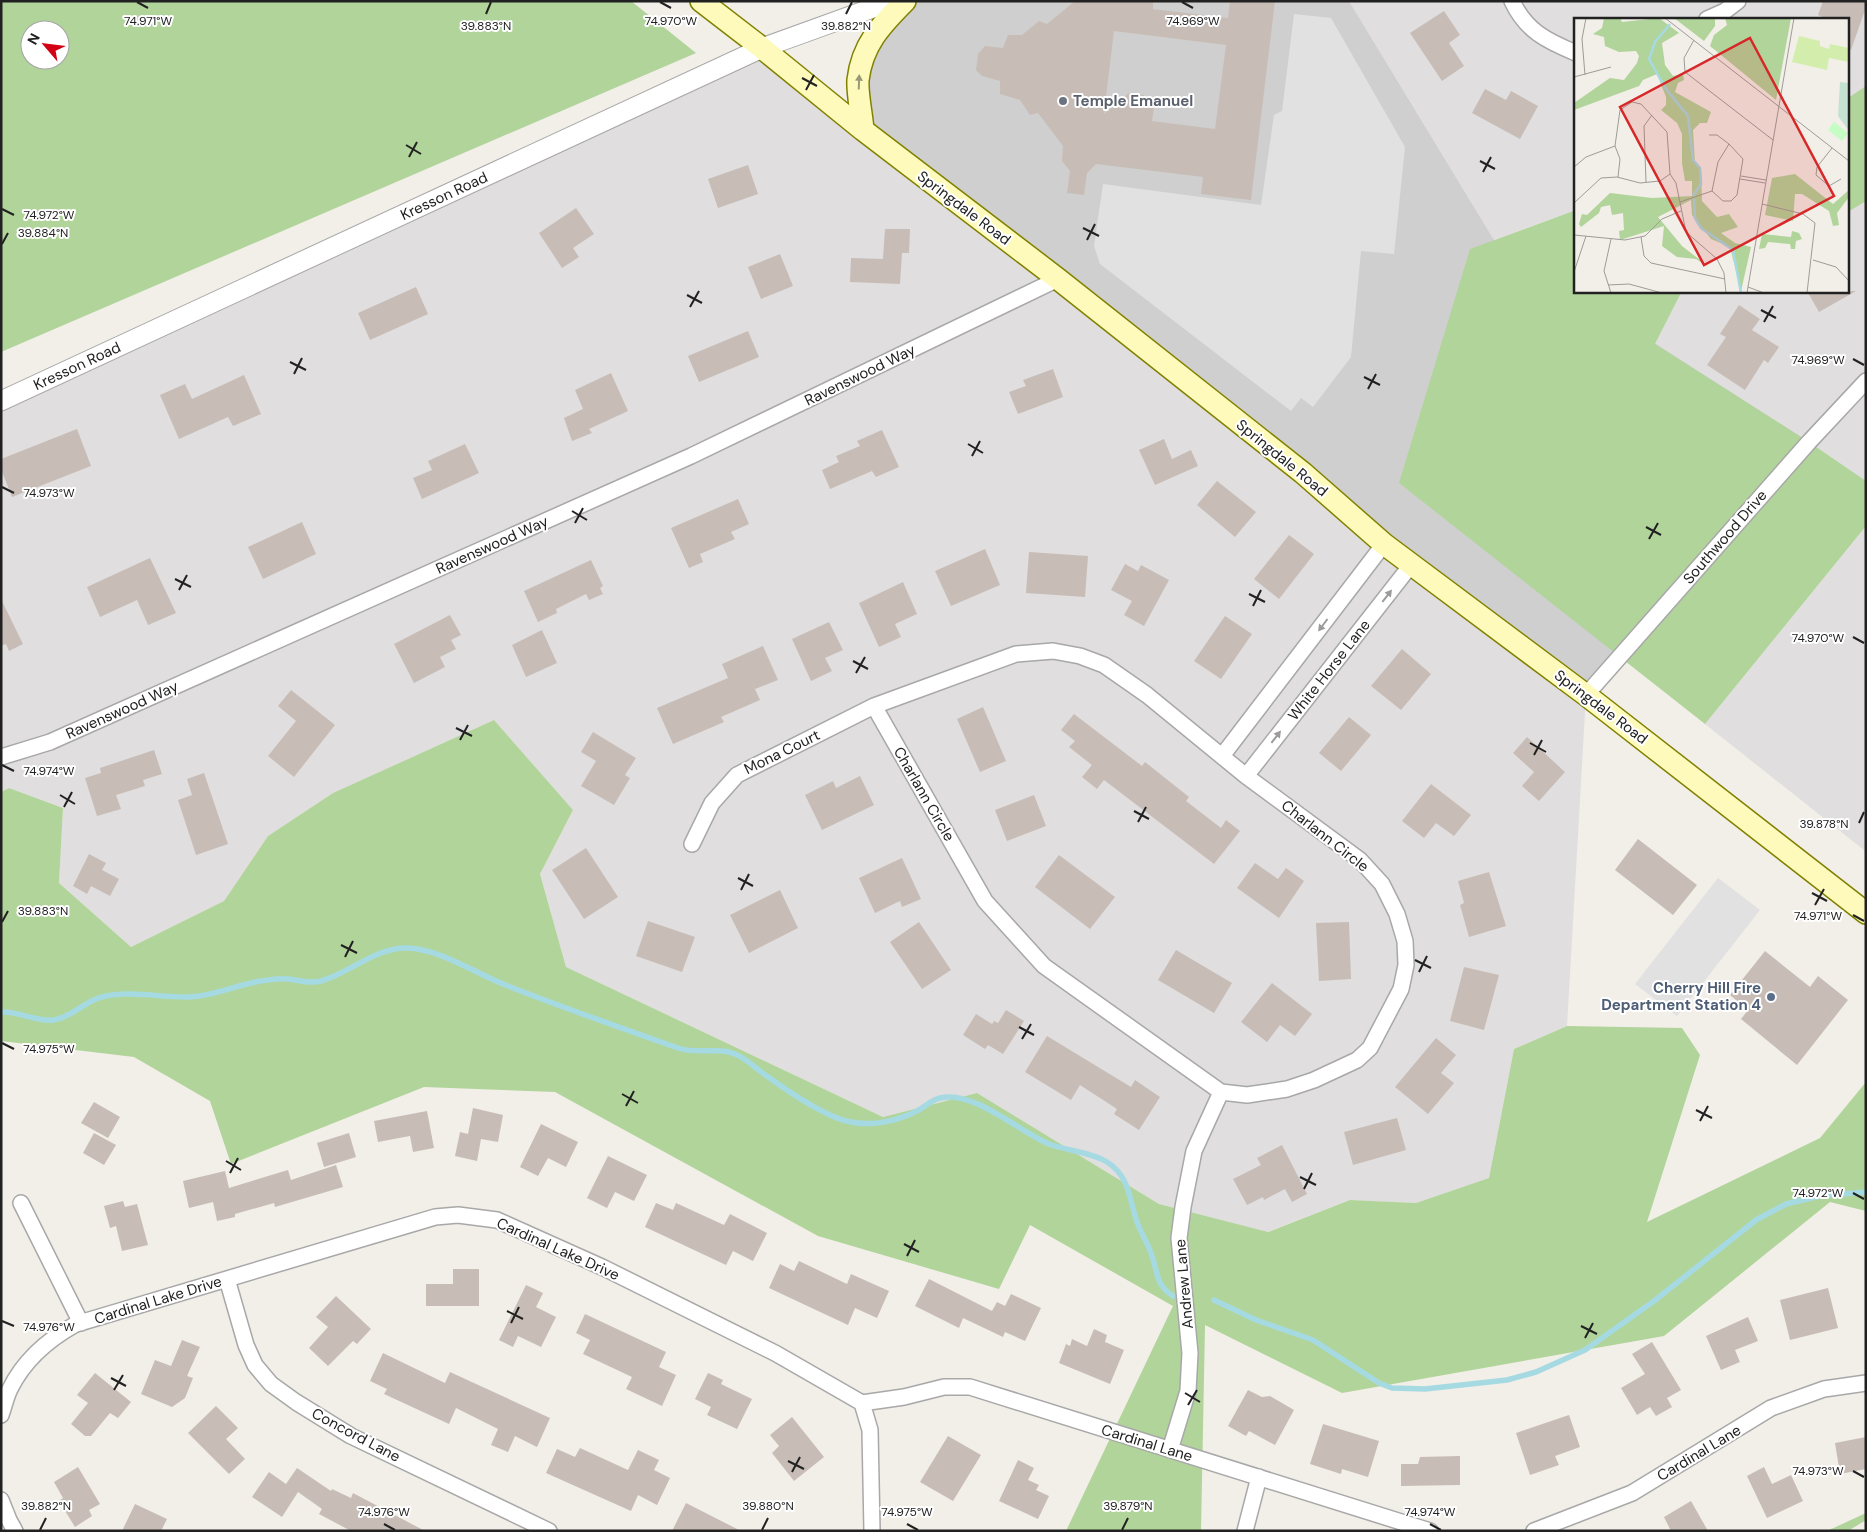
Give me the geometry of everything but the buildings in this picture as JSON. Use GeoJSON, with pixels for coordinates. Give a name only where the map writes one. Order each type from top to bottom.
{"type":"FeatureCollection","features":[{"type":"Feature","properties":{"kind":"main road","name":"Springdale Road"},"geometry":{"type":"LineString","coordinates":[[701,1],[863,130],[1058,279],[1303,473],[1384,544],[1586,695],[1866,913]]}},
{"type":"Feature","properties":{"kind":"main road"},"geometry":{"type":"LineString","coordinates":[[863,130],[858,81],[864,51],[880,26],[905,1]]}},
{"type":"Feature","properties":{"kind":"street","name":"Kresson Road"},"geometry":{"type":"LineString","coordinates":[[1,401],[762,48],[892,1]]}},
{"type":"Feature","properties":{"kind":"street"},"geometry":{"type":"LineString","coordinates":[[1512,1],[1517,11],[1532,30],[1551,43],[1574,52]]}},
{"type":"Feature","properties":{"kind":"street"},"geometry":{"type":"LineString","coordinates":[[1708,18],[1725,11],[1738,1]]}},
{"type":"Feature","properties":{"kind":"street","name":"Ravenswood Way"},"geometry":{"type":"LineString","coordinates":[[1,757],[50,742],[682,460],[1058,279]]}},
{"type":"Feature","properties":{"kind":"street","name":"Southwood Drive"},"geometry":{"type":"LineString","coordinates":[[1586,695],[1802,449],[1866,381]]}},
{"type":"Feature","properties":{"kind":"street"},"geometry":{"type":"LineString","coordinates":[[1222,756],[1384,544]]}},
{"type":"Feature","properties":{"kind":"street","name":"White Horse Lane"},"geometry":{"type":"LineString","coordinates":[[1246,776],[1412,564]]}},
{"type":"Feature","properties":{"kind":"street","name":"Charlann Circle"},"geometry":{"type":"LineString","coordinates":[[1053,651],[1080,656],[1104,665],[1147,695],[1246,776],[1360,860],[1382,884],[1397,914],[1405,941],[1406,965],[1401,989],[1370,1048],[1356,1060],[1314,1080],[1287,1089],[1247,1095],[1221,1092],[1044,966],[985,901],[874,706],[1016,654],[1053,651]]}},
{"type":"Feature","properties":{"kind":"street","name":"Mona Court"},"geometry":{"type":"LineString","coordinates":[[692,844],[712,803],[737,775],[874,706]]}},
{"type":"Feature","properties":{"kind":"street","name":"Andrew Lane"},"geometry":{"type":"LineString","coordinates":[[1170,1450],[1188,1391],[1190,1353],[1179,1238],[1183,1207],[1194,1151],[1221,1092]]}},
{"type":"Feature","properties":{"kind":"street"},"geometry":{"type":"LineString","coordinates":[[21,1204],[81,1323]]}},
{"type":"Feature","properties":{"kind":"street","name":"Cardinal Lake Drive"},"geometry":{"type":"LineString","coordinates":[[1,1415],[10,1389],[29,1361],[54,1337],[81,1323],[435,1217],[458,1215],[497,1220],[602,1268],[775,1353],[862,1403]]}},
{"type":"Feature","properties":{"kind":"street","name":"Concord Lane"},"geometry":{"type":"LineString","coordinates":[[226,1279],[246,1345],[255,1365],[271,1384],[351,1436],[550,1531]]}},
{"type":"Feature","properties":{"kind":"street","name":"Cardinal Lane"},"geometry":{"type":"LineString","coordinates":[[1534,1531],[1632,1493],[1771,1408],[1824,1389],[1866,1383]]}},
{"type":"Feature","properties":{"kind":"street","name":"Cardinal Lane"},"geometry":{"type":"LineString","coordinates":[[862,1403],[904,1397],[944,1387],[970,1387],[1430,1531]]}},
{"type":"Feature","properties":{"kind":"street"},"geometry":{"type":"LineString","coordinates":[[862,1403],[870,1430],[872,1531]]}},
{"type":"Feature","properties":{"kind":"street"},"geometry":{"type":"LineString","coordinates":[[1245,1531],[1259,1477]]}},
{"type":"Feature","properties":{"kind":"street"},"geometry":{"type":"LineString","coordinates":[[1,1500],[15,1531]]}},
{"type":"Feature","properties":{"kind":"shaded area"},"geometry":{"type":"Polygon","coordinates":[[[905,1],[1349,1],[1494,240],[1809,442],[1586,695],[863,130],[864,51],[905,1]]]}},
{"type":"Feature","properties":{"kind":"shaded area"},"geometry":{"type":"Polygon","coordinates":[[[1349,1],[1866,1],[1866,100],[1850,107],[1850,18],[1574,18],[1574,211],[1494,240],[1349,1]]]}},
{"type":"Feature","properties":{"kind":"shaded area"},"geometry":{"type":"Polygon","coordinates":[[[1294,14],[1331,18],[1405,147],[1394,254],[1361,251],[1351,357],[1313,407],[1301,398],[1291,411],[1100,264],[1094,246],[1103,184],[1261,205],[1274,115],[1282,111],[1294,14]]]}},
{"type":"Feature","properties":{"kind":"shaded area"},"geometry":{"type":"Polygon","coordinates":[[[762,48],[1586,695],[1567,1026],[1514,1049],[1489,1178],[1416,1203],[1350,1200],[1267,1232],[1159,1204],[977,1093],[883,1117],[566,967],[540,874],[573,810],[494,720],[333,793],[268,836],[224,901],[131,947],[59,883],[63,808],[9,788],[1,792],[1,401],[762,48]]]}},
{"type":"Feature","properties":{"kind":"shaded area"},"geometry":{"type":"Polygon","coordinates":[[[1866,201],[1866,481],[1809,442],[1655,344],[1681,292],[1850,292],[1850,211],[1866,201]]]}},
{"type":"Feature","properties":{"kind":"shaded area"},"geometry":{"type":"Polygon","coordinates":[[[1866,526],[1866,847],[1864,850],[1705,724],[1866,526]]]}},
{"type":"Feature","properties":{"kind":"shaded area"},"geometry":{"type":"Polygon","coordinates":[[[1718,878],[1760,910],[1677,1016],[1635,984],[1718,878]]]}},
{"type":"Feature","properties":{"kind":"green space"},"geometry":{"type":"Polygon","coordinates":[[[1,1],[631,1],[696,53],[1,352],[1,1]]]}},
{"type":"Feature","properties":{"kind":"green space"},"geometry":{"type":"Polygon","coordinates":[[[1866,86],[1866,201],[1850,211],[1850,97],[1866,86]]]}},
{"type":"Feature","properties":{"kind":"green space"},"geometry":{"type":"Polygon","coordinates":[[[1574,211],[1574,292],[1681,292],[1655,344],[1809,442],[1866,481],[1866,526],[1705,724],[1399,483],[1470,249],[1574,211]]]}},
{"type":"Feature","properties":{"kind":"green space"},"geometry":{"type":"Polygon","coordinates":[[[494,720],[573,810],[540,874],[566,967],[883,1117],[977,1093],[1159,1204],[1268,1232],[1350,1200],[1416,1203],[1489,1178],[1514,1049],[1567,1026],[1682,1028],[1700,1055],[1647,1222],[1820,1138],[1866,1082],[1866,1211],[1830,1202],[1664,1336],[1342,1393],[1205,1325],[1201,1531],[1066,1531],[1173,1306],[1030,1225],[999,1289],[818,1236],[555,1092],[424,1087],[231,1164],[210,1101],[134,1057],[1,1041],[1,792],[9,788],[63,808],[59,883],[131,947],[224,901],[268,836],[333,793],[494,720]]]}},
{"type":"Feature","properties":{"kind":"green space"},"geometry":{"type":"Polygon","coordinates":[[[1866,1513],[1866,1520],[1848,1531],[1827,1531],[1866,1513]]]}},
{"type":"Feature","properties":{"kind":"waterway"},"geometry":{"type":"LineString","coordinates":[[1,1012],[54,1020],[67,1016],[96,999],[112,995],[134,994],[189,997],[208,995],[274,979],[317,982],[332,977],[374,956],[396,949],[408,948],[434,953],[529,994],[678,1048],[693,1051],[730,1052],[744,1059],[804,1101],[836,1118],[864,1124],[891,1121],[917,1111],[937,1099],[953,1097],[967,1100],[996,1113],[1049,1144],[1101,1159],[1114,1168],[1124,1180],[1138,1224],[1150,1251],[1158,1279],[1163,1288],[1173,1296]]}},
{"type":"Feature","properties":{"kind":"waterway"},"geometry":{"type":"LineString","coordinates":[[1214,1300],[1256,1320],[1313,1340],[1379,1383],[1392,1388],[1425,1389],[1507,1380],[1536,1372],[1585,1350],[1654,1301],[1756,1220],[1786,1204],[1820,1196],[1866,1192]]}},
{"type":"Feature","properties":{"kind":"place","name":"Temple Emanuel"},"geometry":{"type":"Point","coordinates":[1063,101]}},
{"type":"Feature","properties":{"kind":"place","name":"Cherry Hill Fire Department Station 4"},"geometry":{"type":"Point","coordinates":[1771,997]}}]}
